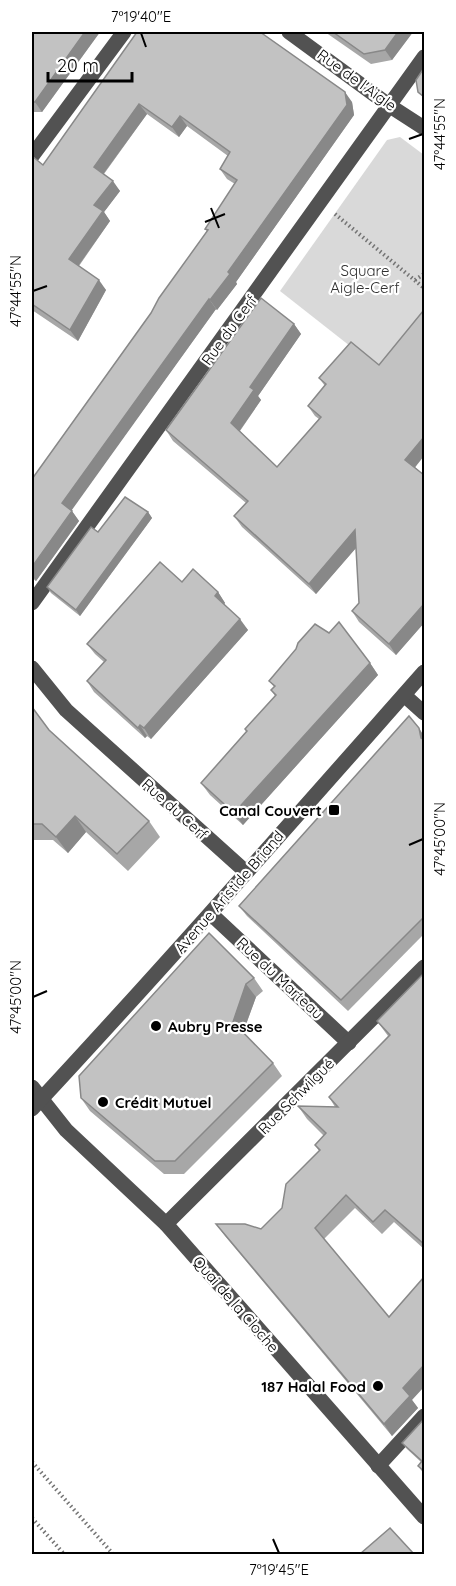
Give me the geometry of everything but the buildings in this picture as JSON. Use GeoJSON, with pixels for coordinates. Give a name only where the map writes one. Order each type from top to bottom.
{"type":"FeatureCollection","features":[{"type":"Feature","properties":{"kind":"street"},"geometry":{"type":"LineString","coordinates":[[32,156],[124,32]]}},
{"type":"Feature","properties":{"kind":"street","name":"Rue de l'Aigle"},"geometry":{"type":"LineString","coordinates":[[289,32],[424,128]]}},
{"type":"Feature","properties":{"kind":"street","name":"Rue du Cerf"},"geometry":{"type":"LineString","coordinates":[[32,603],[424,57]]}},
{"type":"Feature","properties":{"kind":"street","name":"Rue du Cerf"},"geometry":{"type":"LineString","coordinates":[[32,668],[66,710],[246,872]]}},
{"type":"Feature","properties":{"kind":"street","name":"Avenue Aristide Briand"},"geometry":{"type":"LineString","coordinates":[[35,1098],[211,914],[424,672]]}},
{"type":"Feature","properties":{"kind":"street"},"geometry":{"type":"LineString","coordinates":[[404,695],[424,713]]}},
{"type":"Feature","properties":{"kind":"street","name":"Rue du Marteau"},"geometry":{"type":"LineString","coordinates":[[211,914],[349,1043]]}},
{"type":"Feature","properties":{"kind":"street","name":"Rue Schwilgué"},"geometry":{"type":"LineString","coordinates":[[166,1224],[424,967]]}},
{"type":"Feature","properties":{"kind":"street","name":"Quai de la Cloche"},"geometry":{"type":"LineString","coordinates":[[35,1098],[166,1224],[424,1517]]}},
{"type":"Feature","properties":{"kind":"street"},"geometry":{"type":"LineString","coordinates":[[378,1466],[424,1416]]}},
{"type":"Feature","properties":{"kind":"path"},"geometry":{"type":"LineString","coordinates":[[321,203],[424,288]]}},
{"type":"Feature","properties":{"kind":"path"},"geometry":{"type":"LineString","coordinates":[[415,280],[424,274]]}},
{"type":"Feature","properties":{"kind":"path"},"geometry":{"type":"LineString","coordinates":[[32,1462],[113,1554]]}},
{"type":"Feature","properties":{"kind":"path"},"geometry":{"type":"LineString","coordinates":[[32,1518],[64,1554]]}},
{"type":"Feature","properties":{"kind":"green space","name":"Square Aigle-Cerf"},"geometry":{"type":"Polygon","coordinates":[[[400,137],[424,155],[424,328],[378,368],[280,291],[387,140],[400,137]]]}},
{"type":"Feature","properties":{"kind":"place","name":"Canal Couvert"},"geometry":{"type":"Point","coordinates":[334,810]}},
{"type":"Feature","properties":{"kind":"place","name":"Aubry Presse"},"geometry":{"type":"Point","coordinates":[156,1026]}},
{"type":"Feature","properties":{"kind":"place","name":"Crédit Mutuel"},"geometry":{"type":"Point","coordinates":[103,1102]}},
{"type":"Feature","properties":{"kind":"place","name":"187 Halal Food"},"geometry":{"type":"Point","coordinates":[378,1386]}}]}
